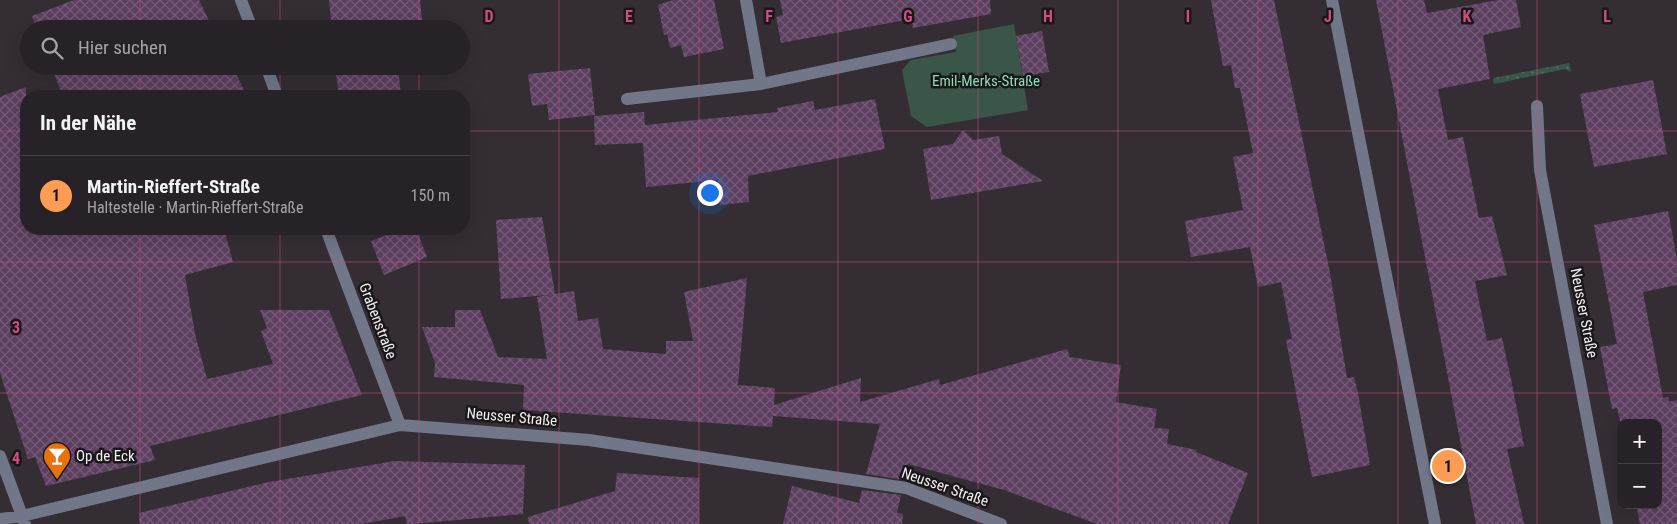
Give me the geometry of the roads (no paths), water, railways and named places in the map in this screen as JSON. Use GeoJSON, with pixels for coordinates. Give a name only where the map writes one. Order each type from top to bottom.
{"type":"FeatureCollection","features":[{"type":"Feature","properties":{"kind":"street"},"geometry":{"type":"LineString","coordinates":[[241,0],[249,20]]}},
{"type":"Feature","properties":{"kind":"street"},"geometry":{"type":"LineString","coordinates":[[746,0],[761,84]]}},
{"type":"Feature","properties":{"kind":"street"},"geometry":{"type":"LineString","coordinates":[[1332,0],[1435,524]]}},
{"type":"Feature","properties":{"kind":"street"},"geometry":{"type":"LineString","coordinates":[[627,99],[761,84],[951,44]]}},
{"type":"Feature","properties":{"kind":"street"},"geometry":{"type":"LineString","coordinates":[[269,75],[275,90]]}},
{"type":"Feature","properties":{"kind":"street","name":"Neusser Straße"},"geometry":{"type":"LineString","coordinates":[[1537,106],[1540,170],[1608,524]]}},
{"type":"Feature","properties":{"kind":"street","name":"Grabenstraße"},"geometry":{"type":"LineString","coordinates":[[328,235],[400,425]]}},
{"type":"Feature","properties":{"kind":"street","name":"Neusser Straße"},"geometry":{"type":"LineString","coordinates":[[0,519],[23,520],[400,425],[589,440],[906,488],[1001,524]]}},
{"type":"Feature","properties":{"kind":"street"},"geometry":{"type":"LineString","coordinates":[[0,456],[23,520]]}},
{"type":"Feature","properties":{"kind":"place","name":"Martin-Rieffert-Straße"},"geometry":{"type":"Point","coordinates":[1448,466]}},
{"type":"Feature","properties":{"kind":"place","name":"Op de Eck"},"geometry":{"type":"Point","coordinates":[57,480]}},
{"type":"Feature","properties":{"kind":"park label","name":"Emil-Merks-Straße"},"geometry":{"type":"Point","coordinates":[986,81]}}]}
